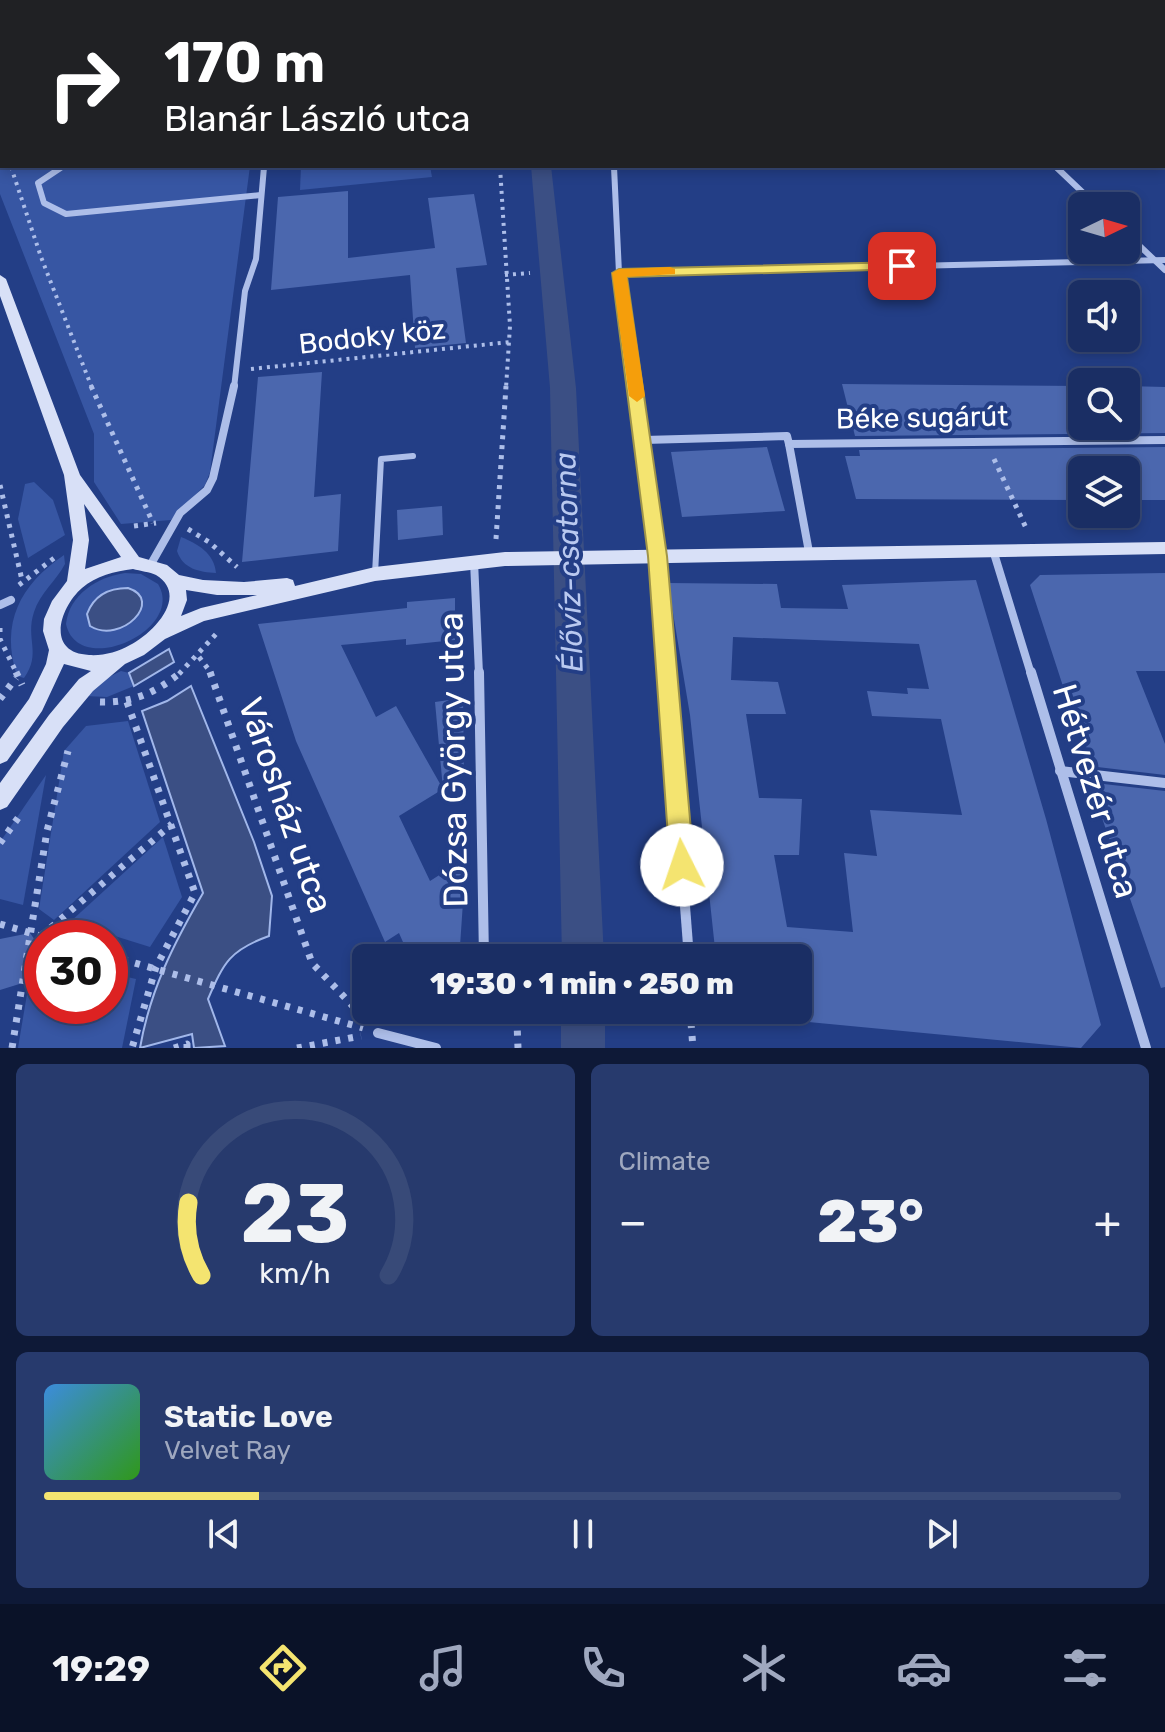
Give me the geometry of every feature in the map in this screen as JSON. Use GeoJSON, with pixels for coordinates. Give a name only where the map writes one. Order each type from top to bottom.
{"type":"FeatureCollection","features":[{"type":"Feature","properties":{"kind":"street"},"geometry":{"type":"LineString","coordinates":[[60,168],[38,183],[44,203],[66,214],[261,195]]}},
{"type":"Feature","properties":{"kind":"street"},"geometry":{"type":"LineString","coordinates":[[142,563],[176,523],[180,513],[207,490],[217,461],[238,370],[245,291],[256,259],[264,168]]}},
{"type":"Feature","properties":{"kind":"street"},"geometry":{"type":"LineString","coordinates":[[614,168],[619,273],[658,556],[688,944]]}},
{"type":"Feature","properties":{"kind":"street"},"geometry":{"type":"LineString","coordinates":[[1057,168],[1082,192]]}},
{"type":"Feature","properties":{"kind":"street"},"geometry":{"type":"LineString","coordinates":[[1140,246],[1165,270]]}},
{"type":"Feature","properties":{"kind":"street"},"geometry":{"type":"LineString","coordinates":[[619,273],[1165,260]]}},
{"type":"Feature","properties":{"kind":"street"},"geometry":{"type":"LineString","coordinates":[[0,279],[72,475],[81,540],[75,584]]}},
{"type":"Feature","properties":{"kind":"street","name":"Béke sugárút"},"geometry":{"type":"LineString","coordinates":[[644,440],[787,436],[789,444],[1165,440]]}},
{"type":"Feature","properties":{"kind":"street"},"geometry":{"type":"LineString","coordinates":[[789,444],[809,552]]}},
{"type":"Feature","properties":{"kind":"street"},"geometry":{"type":"LineString","coordinates":[[72,475],[142,563]]}},
{"type":"Feature","properties":{"kind":"street"},"geometry":{"type":"LineString","coordinates":[[174,581],[210,589],[241,590],[499,559],[1165,548]]}},
{"type":"Feature","properties":{"kind":"street","name":"Hétvezér utca"},"geometry":{"type":"LineString","coordinates":[[993,550],[1141,1046]]}},
{"type":"Feature","properties":{"kind":"street","name":"Dózsa György utca"},"geometry":{"type":"LineString","coordinates":[[474,561],[480,697],[484,944]]}},
{"type":"Feature","properties":{"kind":"street"},"geometry":{"type":"LineString","coordinates":[[122,658],[85,663],[68,658],[58,649],[51,637],[50,622],[55,607],[75,584],[96,571],[142,563],[164,570],[174,581],[178,600],[176,612],[162,633]]}},
{"type":"Feature","properties":{"kind":"street"},"geometry":{"type":"LineString","coordinates":[[0,800],[56,721],[86,685],[162,633],[201,615],[375,574]]}},
{"type":"Feature","properties":{"kind":"street"},"geometry":{"type":"LineString","coordinates":[[0,605],[11,600]]}},
{"type":"Feature","properties":{"kind":"street"},"geometry":{"type":"LineString","coordinates":[[0,755],[42,696],[56,664],[58,649]]}},
{"type":"Feature","properties":{"kind":"street"},"geometry":{"type":"LineString","coordinates":[[1060,771],[1165,783]]}},
{"type":"Feature","properties":{"kind":"street"},"geometry":{"type":"LineString","coordinates":[[378,1033],[436,1048]]}},
{"type":"Feature","properties":{"kind":"lane"},"geometry":{"type":"LineString","coordinates":[[375,574],[381,459],[413,456]]}},
{"type":"Feature","properties":{"kind":"path"},"geometry":{"type":"LineString","coordinates":[[12,168],[35,244],[123,461],[153,523],[176,523],[197,533],[238,568],[241,590]]}},
{"type":"Feature","properties":{"kind":"path"},"geometry":{"type":"LineString","coordinates":[[499,559],[498,527],[510,342],[505,275],[507,236],[500,168]]}},
{"type":"Feature","properties":{"kind":"path"},"geometry":{"type":"LineString","coordinates":[[505,275],[530,273]]}},
{"type":"Feature","properties":{"kind":"path","name":"Bodoky köz"},"geometry":{"type":"LineString","coordinates":[[238,370],[510,342]]}},
{"type":"Feature","properties":{"kind":"path"},"geometry":{"type":"LineString","coordinates":[[985,442],[1029,534]]}},
{"type":"Feature","properties":{"kind":"path"},"geometry":{"type":"LineString","coordinates":[[0,485],[22,580]]}},
{"type":"Feature","properties":{"kind":"path"},"geometry":{"type":"LineString","coordinates":[[0,628],[0,639],[16,678],[0,699]]}},
{"type":"Feature","properties":{"kind":"path","name":"Városház utca"},"geometry":{"type":"LineString","coordinates":[[199,657],[212,675],[312,963],[378,1033]]}},
{"type":"Feature","properties":{"kind":"path"},"geometry":{"type":"LineString","coordinates":[[127,702],[195,893],[172,929],[153,968],[140,1007],[132,1048]]}},
{"type":"Feature","properties":{"kind":"path"},"geometry":{"type":"LineString","coordinates":[[32,920],[47,831],[68,751]]}},
{"type":"Feature","properties":{"kind":"path"},"geometry":{"type":"LineString","coordinates":[[63,920],[172,824]]}},
{"type":"Feature","properties":{"kind":"path"},"geometry":{"type":"LineString","coordinates":[[0,924],[24,931]]}},
{"type":"Feature","properties":{"kind":"path"},"geometry":{"type":"LineString","coordinates":[[128,961],[378,1033]]}},
{"type":"Feature","properties":{"kind":"path"},"geometry":{"type":"LineString","coordinates":[[12,1048],[24,971]]}},
{"type":"Feature","properties":{"kind":"path"},"geometry":{"type":"LineString","coordinates":[[517,1024],[518,1048]]}},
{"type":"Feature","properties":{"kind":"path"},"geometry":{"type":"LineString","coordinates":[[691,1024],[693,1048]]}},
{"type":"Feature","properties":{"kind":"path"},"geometry":{"type":"LineString","coordinates":[[297,1048],[378,1033]]}},
{"type":"Feature","properties":{"kind":"path"},"geometry":{"type":"LineString","coordinates":[[174,1048],[187,1044],[187,1048]]}},
{"type":"Feature","properties":{"kind":"shaded area"},"geometry":{"type":"Polygon","coordinates":[[[0,168],[250,168],[210,472],[205,485],[171,520],[121,524],[94,482],[94,434],[0,194],[0,168]]]}},
{"type":"Feature","properties":{"kind":"shaded area"},"geometry":{"type":"Polygon","coordinates":[[[301,168],[430,168],[432,177],[300,190],[301,168]]]}},
{"type":"Feature","properties":{"kind":"shaded area"},"geometry":{"type":"Polygon","coordinates":[[[34,482],[53,500],[65,535],[28,558],[18,519],[25,484],[34,482]]]}},
{"type":"Feature","properties":{"kind":"shaded area"},"geometry":{"type":"Polygon","coordinates":[[[181,537],[204,550],[212,560],[216,573],[198,570],[183,562],[177,551],[181,537]]]}},
{"type":"Feature","properties":{"kind":"shaded area"},"geometry":{"type":"Polygon","coordinates":[[[64,555],[65,564],[34,612],[31,630],[33,653],[29,669],[24,678],[17,676],[11,639],[18,607],[36,579],[64,555]]]}},
{"type":"Feature","properties":{"kind":"shaded area"},"geometry":{"type":"Polygon","coordinates":[[[125,573],[141,574],[158,584],[163,601],[157,617],[144,631],[127,642],[108,648],[89,647],[75,640],[66,624],[73,604],[95,583],[125,573]]]}},
{"type":"Feature","properties":{"kind":"shaded area"},"geometry":{"type":"Polygon","coordinates":[[[128,588],[138,594],[142,602],[134,619],[114,630],[90,626],[87,614],[98,597],[115,589],[128,588]]]}},
{"type":"Feature","properties":{"kind":"shaded area"},"geometry":{"type":"Polygon","coordinates":[[[169,649],[174,662],[134,686],[129,673],[169,649]]]}},
{"type":"Feature","properties":{"kind":"shaded area"},"geometry":{"type":"Polygon","coordinates":[[[121,671],[129,673],[134,686],[107,697],[85,696],[107,678],[121,671]]]}},
{"type":"Feature","properties":{"kind":"shaded area"},"geometry":{"type":"Polygon","coordinates":[[[191,686],[254,842],[272,896],[269,936],[245,947],[230,959],[208,999],[225,1046],[194,1048],[192,1034],[140,1048],[150,1006],[164,968],[203,893],[142,711],[167,701],[191,686]]]}},
{"type":"Feature","properties":{"kind":"shaded area"},"geometry":{"type":"Polygon","coordinates":[[[128,721],[160,822],[54,920],[39,909],[64,751],[86,726],[128,721]]]}},
{"type":"Feature","properties":{"kind":"shaded area"},"geometry":{"type":"Polygon","coordinates":[[[46,775],[23,905],[0,899],[0,842],[46,775]]]}},
{"type":"Feature","properties":{"kind":"shaded area"},"geometry":{"type":"Polygon","coordinates":[[[163,837],[182,897],[150,947],[128,940],[128,920],[72,920],[163,837]]]}},
{"type":"Feature","properties":{"kind":"shaded area"},"geometry":{"type":"Polygon","coordinates":[[[128,977],[136,979],[128,1018],[128,977]]]}},
{"type":"Feature","properties":{"kind":"shaded area"},"geometry":{"type":"Polygon","coordinates":[[[24,1012],[24,1024],[127,1024],[122,1048],[18,1048],[24,1012]]]}},
{"type":"Feature","properties":{"kind":"building"},"geometry":{"type":"Polygon","coordinates":[[[348,191],[348,258],[435,248],[428,198],[474,194],[487,265],[456,268],[466,343],[415,348],[410,275],[271,290],[278,197],[348,191]]]}},
{"type":"Feature","properties":{"kind":"building"},"geometry":{"type":"Polygon","coordinates":[[[322,372],[314,497],[341,494],[338,551],[242,562],[258,377],[322,372]]]}},
{"type":"Feature","properties":{"kind":"building"},"geometry":{"type":"Polygon","coordinates":[[[842,384],[1068,386],[1068,434],[855,436],[842,384]]]}},
{"type":"Feature","properties":{"kind":"building"},"geometry":{"type":"Polygon","coordinates":[[[1140,386],[1165,387],[1165,433],[1140,433],[1140,386]]]}},
{"type":"Feature","properties":{"kind":"building"},"geometry":{"type":"Polygon","coordinates":[[[767,447],[785,511],[682,517],[671,452],[767,447]]]}},
{"type":"Feature","properties":{"kind":"building"},"geometry":{"type":"Polygon","coordinates":[[[1165,447],[1165,500],[1140,500],[1140,456],[1068,456],[1068,500],[856,499],[845,456],[860,456],[859,450],[1165,447]]]}},
{"type":"Feature","properties":{"kind":"building"},"geometry":{"type":"Polygon","coordinates":[[[442,506],[443,535],[398,540],[397,510],[442,506]]]}},
{"type":"Feature","properties":{"kind":"building"},"geometry":{"type":"Polygon","coordinates":[[[1165,573],[1165,671],[1136,671],[1165,744],[1165,775],[1089,766],[1030,585],[1040,575],[1165,573]]]}},
{"type":"Feature","properties":{"kind":"building"},"geometry":{"type":"Polygon","coordinates":[[[976,580],[1046,819],[1101,1025],[1081,1048],[812,1022],[812,944],[715,944],[690,715],[668,583],[777,584],[781,608],[848,609],[842,585],[976,580]],[[733,637],[731,680],[778,682],[786,714],[746,714],[759,798],[802,799],[799,855],[774,855],[787,927],[853,932],[844,853],[877,856],[870,810],[962,815],[941,719],[872,716],[867,691],[908,694],[907,688],[929,689],[919,644],[733,637]]]}},
{"type":"Feature","properties":{"kind":"building"},"geometry":{"type":"Polygon","coordinates":[[[455,598],[455,640],[406,645],[406,639],[341,645],[376,717],[396,706],[443,789],[399,816],[430,881],[466,858],[460,944],[404,944],[399,933],[385,942],[296,741],[258,624],[407,608],[407,602],[455,598]]]}},
{"type":"Feature","properties":{"kind":"building"},"geometry":{"type":"Polygon","coordinates":[[[463,698],[464,776],[443,789],[435,702],[463,698]]]}},
{"type":"Feature","properties":{"kind":"building"},"geometry":{"type":"Polygon","coordinates":[[[1095,783],[1165,791],[1165,987],[1161,988],[1093,792],[1098,792],[1095,783]]]}},
{"type":"Feature","properties":{"kind":"building"},"geometry":{"type":"Polygon","coordinates":[[[24,934],[24,983],[0,990],[0,939],[24,934]]]}},
{"type":"Feature","properties":{"kind":"waterway","name":"Élővíz-csatorna"},"geometry":{"type":"LineString","coordinates":[[541,168],[563,388],[583,944]]}},
{"type":"Feature","properties":{"kind":"waterway","name":"Élővíz-csatorna"},"geometry":{"type":"LineString","coordinates":[[583,1024],[583,1048]]}},
{"type":"Feature","properties":{"kind":"slow traffic"},"geometry":{"type":"LineString","coordinates":[[637,396],[619,273],[670,271]]}},
{"type":"Feature","properties":{"kind":"route"},"geometry":{"type":"LineString","coordinates":[[682,865],[658,556],[619,273],[902,266]]}}]}
